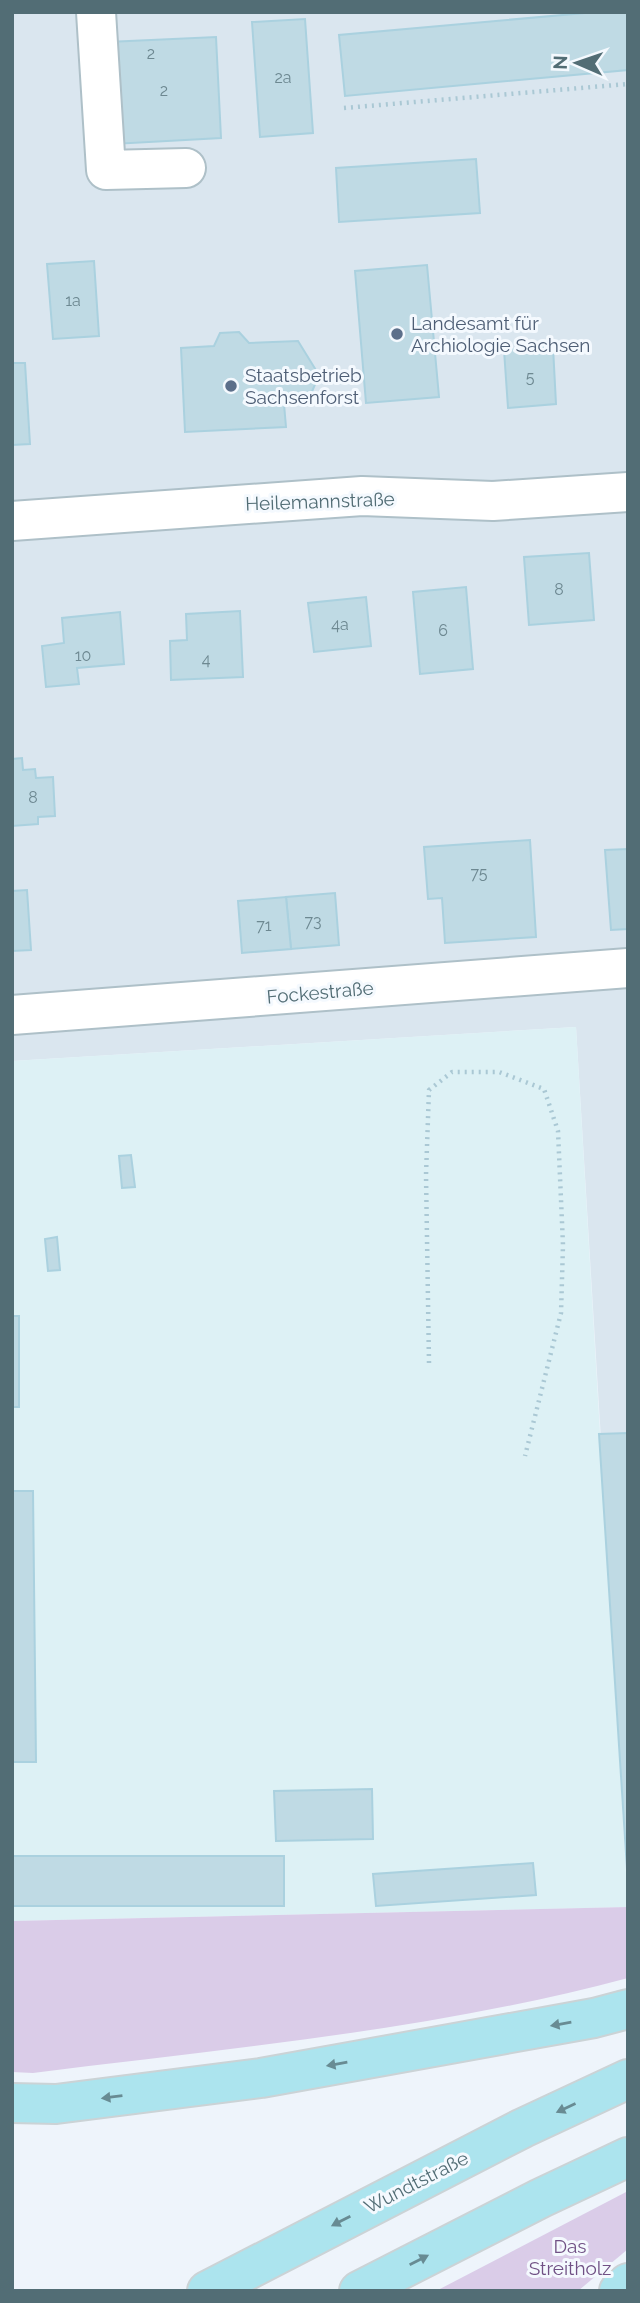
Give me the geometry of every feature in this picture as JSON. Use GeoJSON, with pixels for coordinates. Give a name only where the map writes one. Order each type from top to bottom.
{"type":"FeatureCollection","features":[{"type":"Feature","properties":{"kind":"highway"},"geometry":{"type":"LineString","coordinates":[[12,2104],[56,2104],[261,2078],[594,2018],[628,2009]]}},
{"type":"Feature","properties":{"kind":"highway","name":"Wundtstraße"},"geometry":{"type":"LineString","coordinates":[[206,2291],[510,2135],[628,2079]]}},
{"type":"Feature","properties":{"kind":"highway"},"geometry":{"type":"LineString","coordinates":[[359,2291],[628,2157]]}},
{"type":"Feature","properties":{"kind":"highway"},"geometry":{"type":"LineString","coordinates":[[619,2291],[628,2283]]}},
{"type":"Feature","properties":{"kind":"street"},"geometry":{"type":"LineString","coordinates":[[96,12],[106,170],[186,168]]}},
{"type":"Feature","properties":{"kind":"street","name":"Heilemannstraße"},"geometry":{"type":"LineString","coordinates":[[12,520],[362,496],[493,501],[628,492]]}},
{"type":"Feature","properties":{"kind":"street","name":"Fockestraße"},"geometry":{"type":"LineString","coordinates":[[12,1016],[628,968]]}},
{"type":"Feature","properties":{"kind":"path"},"geometry":{"type":"LineString","coordinates":[[344,108],[628,84]]}},
{"type":"Feature","properties":{"kind":"path"},"geometry":{"type":"LineString","coordinates":[[429,1363],[426,1175],[429,1090],[452,1072],[499,1072],[544,1089],[558,1131],[563,1245],[561,1313],[525,1456]]}},
{"type":"Feature","properties":{"kind":"shaded area"},"geometry":{"type":"Polygon","coordinates":[[[12,12],[628,12],[628,1885],[576,1027],[12,1061],[12,12]]]}},
{"type":"Feature","properties":{"kind":"shaded area"},"geometry":{"type":"Polygon","coordinates":[[[576,1027],[628,1907],[12,1921],[12,1061],[576,1027]]]}},
{"type":"Feature","properties":{"kind":"green space"},"geometry":{"type":"Polygon","coordinates":[[[628,1907],[628,1978],[481,2011],[332,2036],[33,2073],[12,2072],[12,1921],[628,1907]]]}},
{"type":"Feature","properties":{"kind":"green space","name":"Das Streitholz"},"geometry":{"type":"Polygon","coordinates":[[[628,2191],[628,2249],[578,2291],[436,2291],[628,2191]]]}},
{"type":"Feature","properties":{"kind":"building"},"geometry":{"type":"Polygon","coordinates":[[[596,12],[628,12],[628,70],[345,96],[339,35],[596,12]]]}},
{"type":"Feature","properties":{"kind":"building"},"geometry":{"type":"Polygon","coordinates":[[[305,19],[313,133],[260,137],[252,22],[305,19]]]}},
{"type":"Feature","properties":{"kind":"building"},"geometry":{"type":"Polygon","coordinates":[[[216,37],[221,138],[113,144],[108,42],[216,37]]]}},
{"type":"Feature","properties":{"kind":"building"},"geometry":{"type":"Polygon","coordinates":[[[476,159],[480,213],[339,222],[336,168],[476,159]]]}},
{"type":"Feature","properties":{"kind":"building"},"geometry":{"type":"Polygon","coordinates":[[[94,261],[99,336],[53,339],[47,264],[94,261]]]}},
{"type":"Feature","properties":{"kind":"building","name":"Landesamt für Archiologie Sachsen"},"geometry":{"type":"Polygon","coordinates":[[[427,265],[439,397],[366,403],[355,271],[427,265]]]}},
{"type":"Feature","properties":{"kind":"building"},"geometry":{"type":"Polygon","coordinates":[[[239,332],[249,343],[298,341],[319,375],[308,401],[284,404],[286,427],[185,432],[181,348],[214,346],[220,333],[239,332]]]}},
{"type":"Feature","properties":{"kind":"building"},"geometry":{"type":"Polygon","coordinates":[[[553,347],[556,404],[508,408],[504,350],[553,347]]]}},
{"type":"Feature","properties":{"kind":"building"},"geometry":{"type":"Polygon","coordinates":[[[12,363],[25,363],[30,444],[12,445],[12,363]]]}},
{"type":"Feature","properties":{"kind":"building"},"geometry":{"type":"Polygon","coordinates":[[[589,553],[594,620],[529,625],[524,557],[589,553]]]}},
{"type":"Feature","properties":{"kind":"building"},"geometry":{"type":"Polygon","coordinates":[[[466,587],[473,669],[420,674],[413,592],[466,587]]]}},
{"type":"Feature","properties":{"kind":"building"},"geometry":{"type":"Polygon","coordinates":[[[366,597],[371,646],[314,652],[308,603],[366,597]]]}},
{"type":"Feature","properties":{"kind":"building"},"geometry":{"type":"Polygon","coordinates":[[[240,611],[243,677],[171,680],[170,641],[187,640],[186,614],[240,611]]]}},
{"type":"Feature","properties":{"kind":"building"},"geometry":{"type":"Polygon","coordinates":[[[120,612],[124,664],[77,668],[79,684],[46,687],[42,646],[64,643],[62,618],[120,612]]]}},
{"type":"Feature","properties":{"kind":"building"},"geometry":{"type":"Polygon","coordinates":[[[22,758],[23,770],[35,769],[36,778],[53,777],[55,816],[38,817],[38,824],[12,826],[12,759],[22,758]]]}},
{"type":"Feature","properties":{"kind":"building"},"geometry":{"type":"Polygon","coordinates":[[[530,840],[536,937],[445,943],[442,898],[428,899],[424,847],[530,840]]]}},
{"type":"Feature","properties":{"kind":"building"},"geometry":{"type":"Polygon","coordinates":[[[628,849],[628,929],[611,930],[605,850],[628,849]]]}},
{"type":"Feature","properties":{"kind":"building"},"geometry":{"type":"Polygon","coordinates":[[[27,890],[31,950],[12,951],[12,891],[27,890]]]}},
{"type":"Feature","properties":{"kind":"building"},"geometry":{"type":"Polygon","coordinates":[[[335,893],[339,945],[291,949],[286,897],[335,893]]]}},
{"type":"Feature","properties":{"kind":"building"},"geometry":{"type":"Polygon","coordinates":[[[286,897],[291,949],[242,953],[238,901],[286,897]]]}},
{"type":"Feature","properties":{"kind":"building"},"geometry":{"type":"Polygon","coordinates":[[[131,1155],[135,1187],[122,1188],[119,1156],[131,1155]]]}},
{"type":"Feature","properties":{"kind":"building"},"geometry":{"type":"Polygon","coordinates":[[[57,1237],[60,1270],[48,1271],[45,1239],[57,1237]]]}},
{"type":"Feature","properties":{"kind":"building"},"geometry":{"type":"Polygon","coordinates":[[[12,1316],[19,1316],[19,1407],[12,1407],[12,1316]]]}},
{"type":"Feature","properties":{"kind":"building"},"geometry":{"type":"Polygon","coordinates":[[[628,1433],[628,1885],[599,1434],[628,1433]]]}},
{"type":"Feature","properties":{"kind":"building"},"geometry":{"type":"Polygon","coordinates":[[[12,1491],[33,1491],[36,1762],[12,1762],[12,1491]]]}},
{"type":"Feature","properties":{"kind":"building"},"geometry":{"type":"Polygon","coordinates":[[[372,1789],[373,1839],[276,1841],[274,1791],[372,1789]]]}},
{"type":"Feature","properties":{"kind":"building"},"geometry":{"type":"Polygon","coordinates":[[[12,1856],[284,1856],[284,1906],[12,1906],[12,1856]]]}},
{"type":"Feature","properties":{"kind":"building"},"geometry":{"type":"Polygon","coordinates":[[[533,1863],[536,1895],[376,1906],[373,1874],[533,1863]]]}},
{"type":"Feature","properties":{"kind":"place","name":"Landesamt für Archiologie Sachsen"},"geometry":{"type":"Point","coordinates":[397,334]}},
{"type":"Feature","properties":{"kind":"place","name":"Staatsbetrieb Sachsenforst"},"geometry":{"type":"Point","coordinates":[231,386]}}]}
